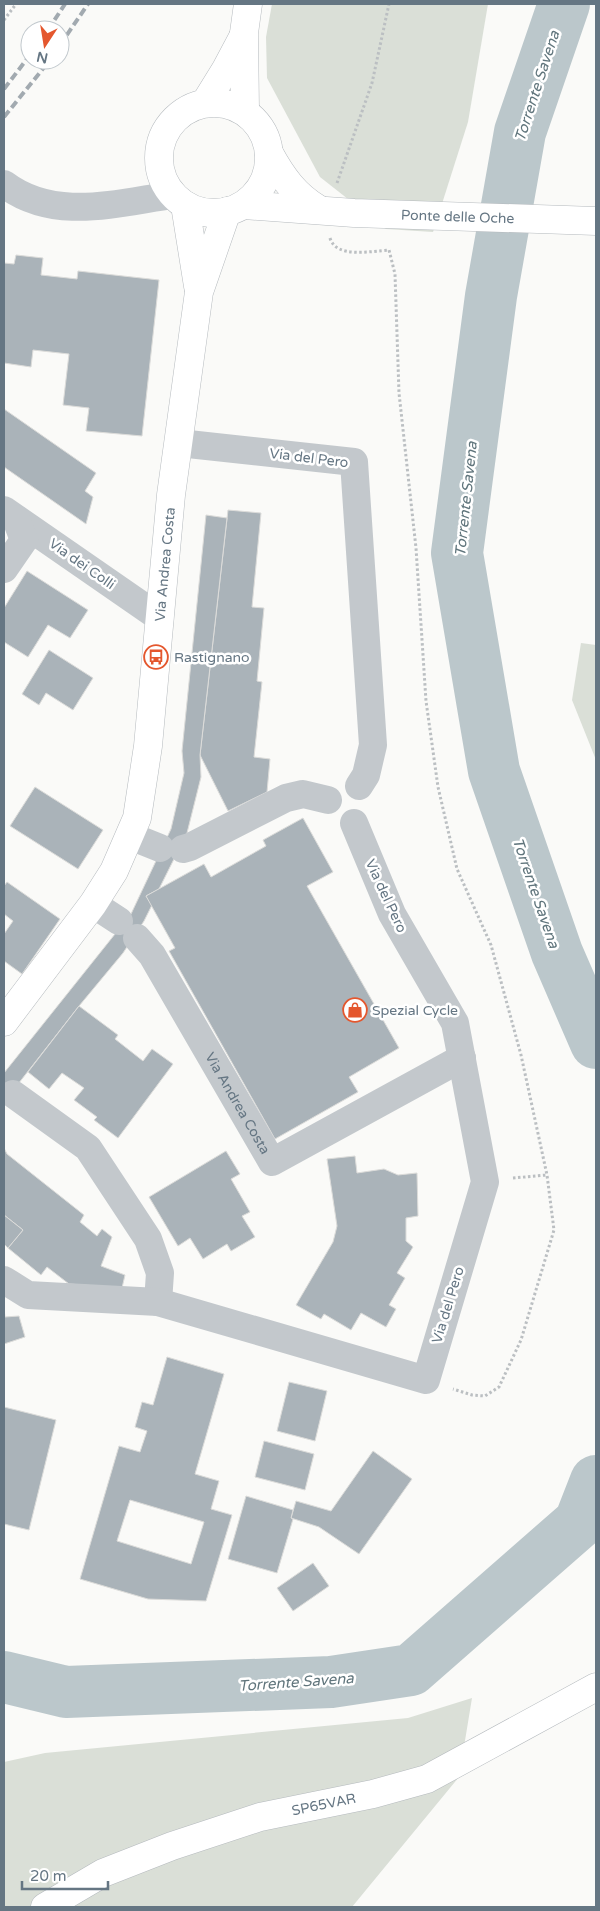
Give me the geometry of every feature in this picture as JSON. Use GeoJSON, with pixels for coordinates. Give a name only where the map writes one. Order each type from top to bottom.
{"type":"FeatureCollection","features":[{"type":"Feature","properties":{"kind":"main road"},"geometry":{"type":"LineString","coordinates":[[246,111],[244,33],[248,4]]}},
{"type":"Feature","properties":{"kind":"main road"},"geometry":{"type":"LineString","coordinates":[[206,103],[244,33]]}},
{"type":"Feature","properties":{"kind":"main road"},"geometry":{"type":"LineString","coordinates":[[269,153],[267,173],[257,193],[236,208],[215,213],[201,211],[179,200],[164,181],[159,152],[163,138],[170,125],[192,107],[206,103],[221,103],[246,111],[256,120],[264,133],[269,153],[277,169],[294,191],[318,210]]}},
{"type":"Feature","properties":{"kind":"main road","name":"Via Andrea Costa"},"geometry":{"type":"LineString","coordinates":[[179,200],[199,292]]}},
{"type":"Feature","properties":{"kind":"main road","name":"Via Andrea Costa"},"geometry":{"type":"LineString","coordinates":[[4,1022],[93,904],[114,871],[137,818],[143,788],[172,494],[199,292],[236,208]]}},
{"type":"Feature","properties":{"kind":"main road","name":"Ponte delle Oche"},"geometry":{"type":"LineString","coordinates":[[236,208],[596,221]]}},
{"type":"Feature","properties":{"kind":"main road","name":"SP65VAR"},"geometry":{"type":"LineString","coordinates":[[46,1907],[53,1901],[103,1873],[172,1846],[260,1817],[373,1794],[427,1779],[596,1686]]}},
{"type":"Feature","properties":{"kind":"street"},"geometry":{"type":"LineString","coordinates":[[4,184],[27,197],[66,207],[88,208],[179,200]]}},
{"type":"Feature","properties":{"kind":"street","name":"Via del Pero"},"geometry":{"type":"LineString","coordinates":[[179,443],[354,462],[373,745],[366,775],[359,786]]}},
{"type":"Feature","properties":{"kind":"street"},"geometry":{"type":"LineString","coordinates":[[4,569],[24,540],[10,514]]}},
{"type":"Feature","properties":{"kind":"street","name":"Via dei Colli"},"geometry":{"type":"LineString","coordinates":[[10,514],[160,618]]}},
{"type":"Feature","properties":{"kind":"street"},"geometry":{"type":"LineString","coordinates":[[353,784],[359,786],[367,796],[368,810],[360,820],[354,823],[340,822],[335,818],[328,806],[328,800],[335,788],[340,785],[353,784]]}},
{"type":"Feature","properties":{"kind":"street"},"geometry":{"type":"LineString","coordinates":[[130,836],[172,848],[190,847],[286,798],[303,794],[328,800]]}},
{"type":"Feature","properties":{"kind":"street","name":"Via del Pero"},"geometry":{"type":"LineString","coordinates":[[354,823],[392,914],[455,1023],[485,1182],[426,1380]]}},
{"type":"Feature","properties":{"kind":"street","name":"Via Andrea Costa"},"geometry":{"type":"LineString","coordinates":[[93,904],[128,929],[152,955],[272,1162],[462,1058]]}},
{"type":"Feature","properties":{"kind":"street"},"geometry":{"type":"LineString","coordinates":[[13,1094],[88,1148],[148,1239],[160,1273],[158,1302]]}},
{"type":"Feature","properties":{"kind":"street"},"geometry":{"type":"LineString","coordinates":[[4,1280],[28,1295],[158,1302],[426,1380]]}},
{"type":"Feature","properties":{"kind":"path"},"geometry":{"type":"LineString","coordinates":[[4,20],[16,4]]}},
{"type":"Feature","properties":{"kind":"path"},"geometry":{"type":"LineString","coordinates":[[335,188],[372,83],[389,4]]}},
{"type":"Feature","properties":{"kind":"path"},"geometry":{"type":"LineString","coordinates":[[329,235],[332,244],[339,250],[351,252],[389,250],[395,274],[399,393],[416,548],[426,701],[438,788],[458,870],[491,945],[521,1055],[547,1175],[554,1230],[521,1340],[499,1387],[485,1396],[472,1395],[426,1380]]}},
{"type":"Feature","properties":{"kind":"path"},"geometry":{"type":"LineString","coordinates":[[485,1182],[547,1175]]}},
{"type":"Feature","properties":{"kind":"shaded area"},"geometry":{"type":"Polygon","coordinates":[[[272,4],[488,4],[468,122],[433,232],[386,229],[320,177],[267,78],[266,37],[272,4]]]}},
{"type":"Feature","properties":{"kind":"shaded area"},"geometry":{"type":"Polygon","coordinates":[[[581,643],[596,645],[596,760],[572,700],[581,643]]]}},
{"type":"Feature","properties":{"kind":"shaded area"},"geometry":{"type":"Polygon","coordinates":[[[472,1698],[459,1777],[352,1907],[4,1907],[4,1762],[45,1753],[408,1718],[472,1698]]]}},
{"type":"Feature","properties":{"kind":"building"},"geometry":{"type":"Polygon","coordinates":[[[16,255],[43,258],[41,275],[77,279],[78,271],[159,280],[142,436],[86,431],[89,408],[63,405],[69,354],[33,350],[31,367],[4,363],[4,263],[14,264],[16,255]]]}},
{"type":"Feature","properties":{"kind":"building"},"geometry":{"type":"Polygon","coordinates":[[[4,409],[96,473],[85,491],[93,497],[86,524],[4,467],[4,409]]]}},
{"type":"Feature","properties":{"kind":"building"},"geometry":{"type":"Polygon","coordinates":[[[228,510],[261,513],[252,607],[264,608],[257,681],[262,682],[254,757],[270,759],[267,792],[228,811],[200,755],[228,510]]]}},
{"type":"Feature","properties":{"kind":"building"},"geometry":{"type":"Polygon","coordinates":[[[206,515],[227,518],[200,755],[201,777],[187,833],[159,889],[146,896],[152,905],[123,953],[4,1102],[4,1073],[131,914],[171,829],[184,773],[182,751],[206,515]]]}},
{"type":"Feature","properties":{"kind":"building"},"geometry":{"type":"Polygon","coordinates":[[[27,571],[88,610],[70,638],[48,625],[28,657],[4,642],[4,608],[27,571]]]}},
{"type":"Feature","properties":{"kind":"building"},"geometry":{"type":"Polygon","coordinates":[[[49,650],[93,678],[73,710],[46,693],[39,705],[22,694],[49,650]]]}},
{"type":"Feature","properties":{"kind":"building"},"geometry":{"type":"Polygon","coordinates":[[[35,787],[103,830],[78,869],[10,826],[35,787]]]}},
{"type":"Feature","properties":{"kind":"building"},"geometry":{"type":"Polygon","coordinates":[[[303,818],[333,872],[307,886],[399,1048],[349,1077],[358,1092],[275,1139],[169,951],[175,948],[146,896],[204,864],[211,877],[266,846],[263,840],[303,818]]]}},
{"type":"Feature","properties":{"kind":"building"},"geometry":{"type":"Polygon","coordinates":[[[7,882],[60,919],[22,974],[4,961],[4,934],[13,921],[4,914],[4,886],[7,882]]]}},
{"type":"Feature","properties":{"kind":"building"},"geometry":{"type":"Polygon","coordinates":[[[79,1006],[118,1035],[115,1039],[143,1061],[152,1049],[173,1064],[118,1138],[94,1120],[97,1117],[74,1100],[84,1088],[62,1073],[49,1089],[28,1072],[79,1006]]]}},
{"type":"Feature","properties":{"kind":"building"},"geometry":{"type":"Polygon","coordinates":[[[4,1148],[7,1154],[84,1215],[80,1222],[97,1236],[102,1229],[112,1237],[101,1266],[125,1275],[122,1288],[69,1284],[47,1267],[41,1275],[8,1248],[23,1230],[4,1215],[4,1148]]]}},
{"type":"Feature","properties":{"kind":"building"},"geometry":{"type":"Polygon","coordinates":[[[226,1151],[240,1174],[231,1179],[250,1212],[242,1216],[255,1237],[231,1251],[227,1244],[203,1259],[190,1238],[178,1246],[149,1197],[226,1151]]]}},
{"type":"Feature","properties":{"kind":"building"},"geometry":{"type":"Polygon","coordinates":[[[355,1156],[357,1173],[384,1169],[398,1175],[417,1173],[418,1216],[406,1218],[406,1241],[413,1247],[397,1273],[405,1278],[389,1305],[396,1309],[386,1327],[361,1313],[351,1330],[324,1314],[321,1319],[296,1305],[333,1242],[337,1226],[327,1159],[355,1156]]]}},
{"type":"Feature","properties":{"kind":"building"},"geometry":{"type":"Polygon","coordinates":[[[4,1215],[23,1230],[8,1248],[4,1244],[4,1215]]]}},
{"type":"Feature","properties":{"kind":"building"},"geometry":{"type":"Polygon","coordinates":[[[4,1309],[5,1317],[19,1316],[25,1337],[4,1344],[4,1309]]]}},
{"type":"Feature","properties":{"kind":"building"},"geometry":{"type":"Polygon","coordinates":[[[167,1357],[224,1374],[195,1474],[219,1481],[211,1509],[232,1515],[206,1601],[148,1599],[80,1579],[119,1446],[140,1452],[147,1431],[135,1427],[142,1402],[153,1405],[167,1357]],[[130,1500],[117,1541],[191,1564],[204,1522],[130,1500]]]}},
{"type":"Feature","properties":{"kind":"building"},"geometry":{"type":"Polygon","coordinates":[[[289,1382],[327,1391],[315,1441],[277,1431],[289,1382]]]}},
{"type":"Feature","properties":{"kind":"building"},"geometry":{"type":"Polygon","coordinates":[[[4,1407],[56,1420],[29,1530],[4,1524],[4,1407]]]}},
{"type":"Feature","properties":{"kind":"building"},"geometry":{"type":"Polygon","coordinates":[[[264,1441],[314,1454],[305,1490],[255,1477],[264,1441]]]}},
{"type":"Feature","properties":{"kind":"building"},"geometry":{"type":"Polygon","coordinates":[[[373,1451],[412,1479],[359,1554],[319,1527],[291,1518],[296,1501],[331,1511],[373,1451]]]}},
{"type":"Feature","properties":{"kind":"building"},"geometry":{"type":"Polygon","coordinates":[[[246,1496],[293,1510],[291,1518],[293,1519],[277,1573],[228,1559],[246,1496]]]}},
{"type":"Feature","properties":{"kind":"building"},"geometry":{"type":"Polygon","coordinates":[[[313,1563],[329,1586],[293,1611],[277,1588],[313,1563]]]}},
{"type":"Feature","properties":{"kind":"waterway","name":"Torrente Savena"},"geometry":{"type":"LineString","coordinates":[[564,4],[520,132],[491,296],[457,553],[494,771],[557,953],[596,1043]]}},
{"type":"Feature","properties":{"kind":"waterway","name":"Torrente Savena"},"geometry":{"type":"LineString","coordinates":[[4,1677],[66,1692],[331,1682],[411,1670],[580,1522],[596,1481]]}},
{"type":"Feature","properties":{"kind":"railway"},"geometry":{"type":"LineString","coordinates":[[55,20],[65,4]]}},
{"type":"Feature","properties":{"kind":"railway"},"geometry":{"type":"LineString","coordinates":[[70,30],[88,4]]}},
{"type":"Feature","properties":{"kind":"railway"},"geometry":{"type":"LineString","coordinates":[[4,89],[20,68]]}},
{"type":"Feature","properties":{"kind":"railway"},"geometry":{"type":"LineString","coordinates":[[4,117],[42,70]]}},
{"type":"Feature","properties":{"kind":"place","name":"Rastignano"},"geometry":{"type":"Point","coordinates":[156,657]}},
{"type":"Feature","properties":{"kind":"place","name":"Spezial Cycle"},"geometry":{"type":"Point","coordinates":[355,1010]}}]}
